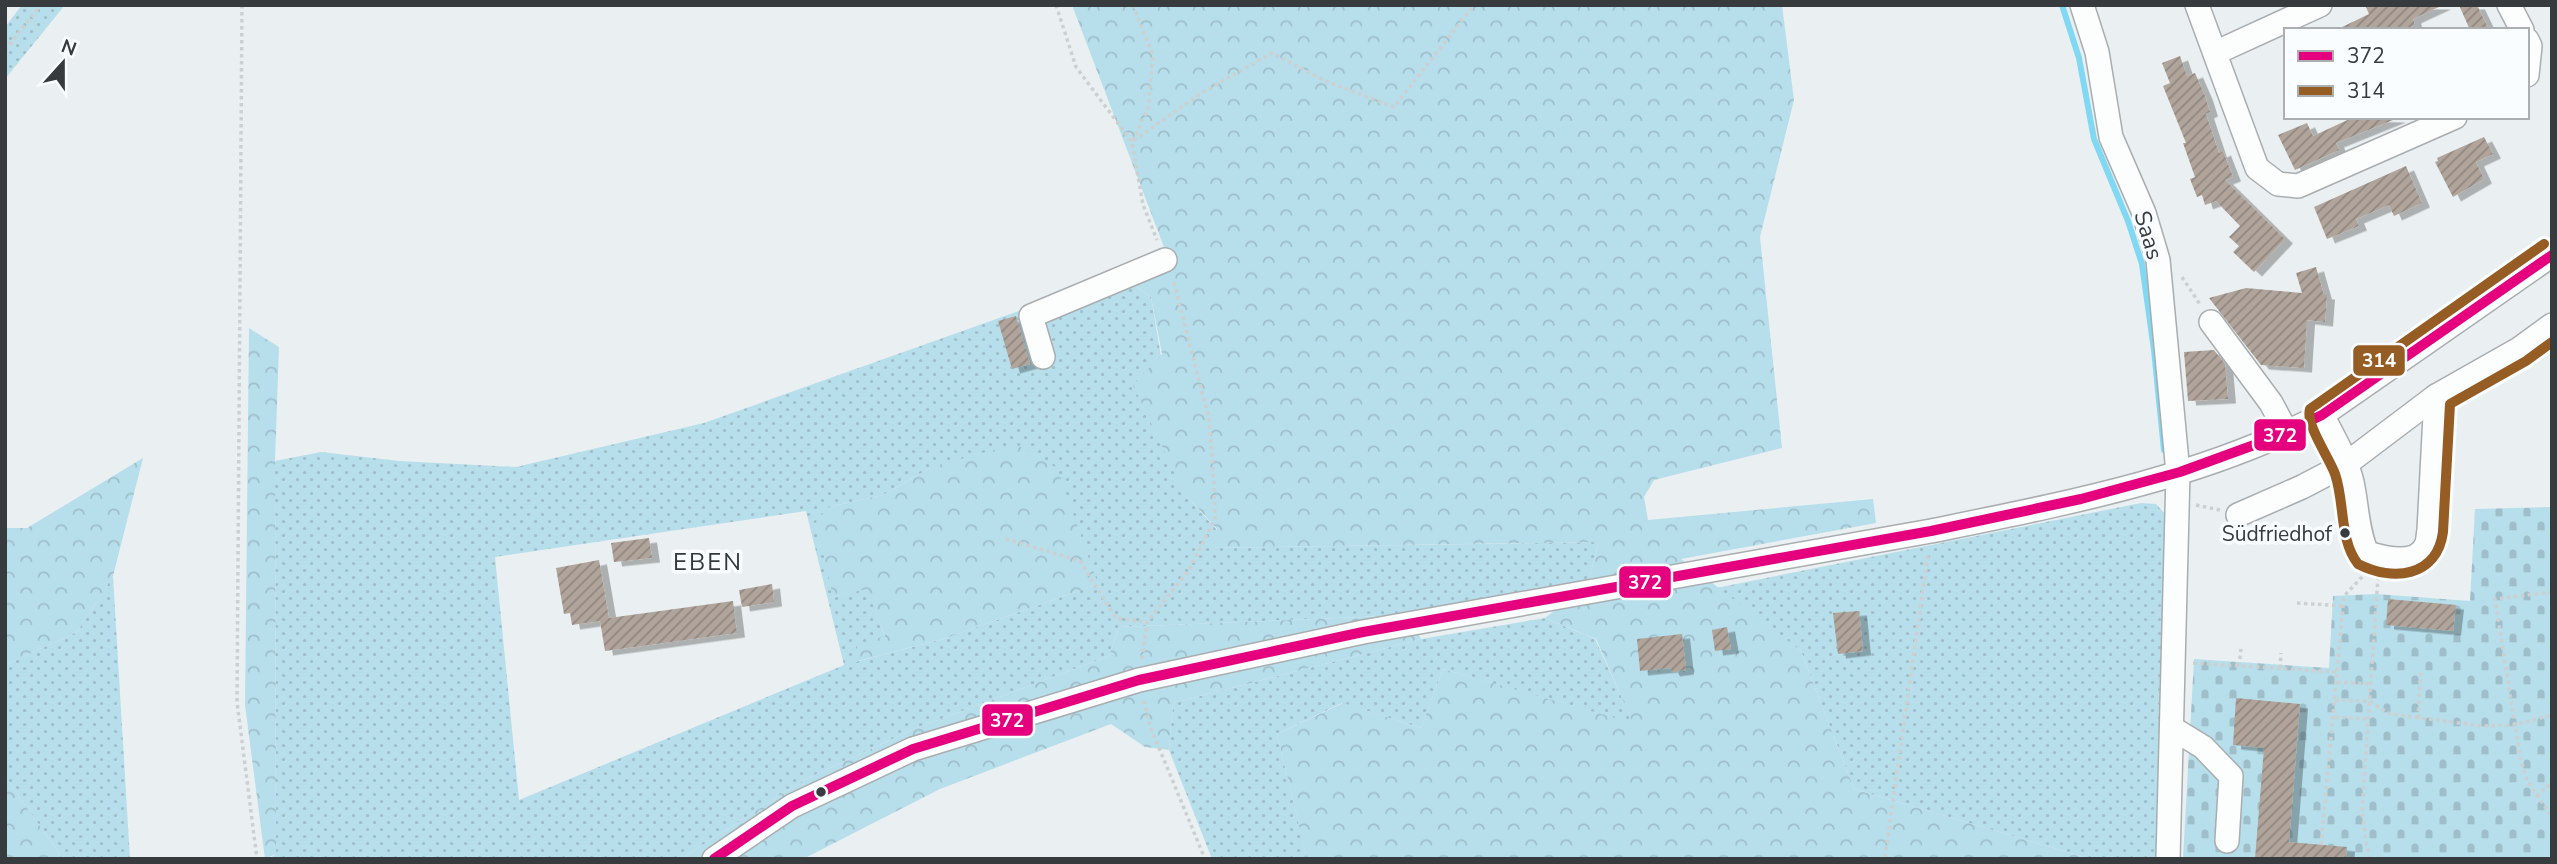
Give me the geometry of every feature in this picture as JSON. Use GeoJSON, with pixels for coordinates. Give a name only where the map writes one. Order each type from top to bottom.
{"type":"FeatureCollection","features":[{"type":"Feature","properties":{"kind":"street","name":"Saas"},"geometry":{"type":"LineString","coordinates":[[2082,5],[2097,52],[2111,137],[2144,213],[2158,260],[2178,473],[2168,859]]}},
{"type":"Feature","properties":{"kind":"street"},"geometry":{"type":"LineString","coordinates":[[2197,5],[2257,168],[2278,184],[2298,186],[2450,119]]}},
{"type":"Feature","properties":{"kind":"street"},"geometry":{"type":"LineString","coordinates":[[2215,53],[2320,5]]}},
{"type":"Feature","properties":{"kind":"street"},"geometry":{"type":"LineString","coordinates":[[714,859],[792,806],[913,749],[1139,680],[1363,632],[1931,531],[2021,513],[2178,473],[2287,433],[2322,415],[2552,255]]}},
{"type":"Feature","properties":{"kind":"street"},"geometry":{"type":"LineString","coordinates":[[1043,357],[1031,316],[1165,260]]}},
{"type":"Feature","properties":{"kind":"street"},"geometry":{"type":"LineString","coordinates":[[2211,321],[2271,403],[2287,433]]}},
{"type":"Feature","properties":{"kind":"street"},"geometry":{"type":"LineString","coordinates":[[2238,515],[2346,464],[2436,396],[2519,349],[2552,326]]}},
{"type":"Feature","properties":{"kind":"street"},"geometry":{"type":"LineString","coordinates":[[2322,415],[2352,481],[2362,541],[2367,553],[2381,558],[2415,557],[2425,548],[2429,530],[2436,396]]}},
{"type":"Feature","properties":{"kind":"street"},"geometry":{"type":"LineString","coordinates":[[2172,728],[2203,747],[2231,776],[2227,841]]}},
{"type":"Feature","properties":{"kind":"path"},"geometry":{"type":"LineString","coordinates":[[5,50],[41,5]]}},
{"type":"Feature","properties":{"kind":"path"},"geometry":{"type":"LineString","coordinates":[[242,5],[237,702],[257,859]]}},
{"type":"Feature","properties":{"kind":"path"},"geometry":{"type":"LineString","coordinates":[[1056,5],[1076,67],[1132,142],[1143,205],[1175,283],[1209,419],[1214,520],[1189,570],[1147,622],[1139,680],[1150,726],[1205,859]]}},
{"type":"Feature","properties":{"kind":"path"},"geometry":{"type":"LineString","coordinates":[[1132,142],[1148,109],[1153,56],[1133,5]]}},
{"type":"Feature","properties":{"kind":"path"},"geometry":{"type":"LineString","coordinates":[[1132,142],[1200,94],[1272,53],[1324,80],[1394,107],[1474,5]]}},
{"type":"Feature","properties":{"kind":"path"},"geometry":{"type":"LineString","coordinates":[[2158,260],[2177,270],[2211,321]]}},
{"type":"Feature","properties":{"kind":"path"},"geometry":{"type":"LineString","coordinates":[[2177,501],[2238,515]]}},
{"type":"Feature","properties":{"kind":"path"},"geometry":{"type":"LineString","coordinates":[[1885,857],[1931,531]]}},
{"type":"Feature","properties":{"kind":"path"},"geometry":{"type":"LineString","coordinates":[[1006,539],[1080,561],[1116,618],[1147,622]]}},
{"type":"Feature","properties":{"kind":"path"},"geometry":{"type":"LineString","coordinates":[[2321,845],[2344,596],[2381,558]]}},
{"type":"Feature","properties":{"kind":"path"},"geometry":{"type":"LineString","coordinates":[[2552,592],[2495,599],[2519,757],[2527,780],[2552,817]]}},
{"type":"Feature","properties":{"kind":"path"},"geometry":{"type":"LineString","coordinates":[[2369,859],[2362,813],[2376,594]]}},
{"type":"Feature","properties":{"kind":"path"},"geometry":{"type":"LineString","coordinates":[[2297,603],[2344,606]]}},
{"type":"Feature","properties":{"kind":"path"},"geometry":{"type":"LineString","coordinates":[[2239,666],[2241,649]]}},
{"type":"Feature","properties":{"kind":"path"},"geometry":{"type":"LineString","coordinates":[[2280,668],[2281,653]]}},
{"type":"Feature","properties":{"kind":"path"},"geometry":{"type":"LineString","coordinates":[[2174,661],[2337,672]]}},
{"type":"Feature","properties":{"kind":"path"},"geometry":{"type":"LineString","coordinates":[[2418,718],[2421,669]]}},
{"type":"Feature","properties":{"kind":"path"},"geometry":{"type":"LineString","coordinates":[[2336,682],[2370,684]]}},
{"type":"Feature","properties":{"kind":"path"},"geometry":{"type":"LineString","coordinates":[[2335,699],[2369,701],[2390,714],[2470,725],[2514,725],[2552,715]]}},
{"type":"Feature","properties":{"kind":"path"},"geometry":{"type":"LineString","coordinates":[[2334,717],[2368,719]]}},
{"type":"Feature","properties":{"kind":"path"},"geometry":{"type":"LineString","coordinates":[[2536,796],[2552,783]]}},
{"type":"Feature","properties":{"kind":"green space"},"geometry":{"type":"Polygon","coordinates":[[[22,5],[65,5],[5,79],[5,27],[22,5]]]}},
{"type":"Feature","properties":{"kind":"green space"},"geometry":{"type":"Polygon","coordinates":[[[1072,5],[1782,5],[1794,100],[1760,237],[1782,448],[1654,480],[1644,497],[1648,520],[1873,499],[1876,523],[1681,559],[1801,651],[1854,789],[2091,859],[1307,859],[1277,734],[1343,703],[1421,728],[1443,669],[1633,723],[1596,639],[1545,618],[1587,586],[1599,542],[1209,548],[1217,529],[1184,493],[1133,385],[1162,354],[1151,297],[1120,275],[1167,255],[1072,5]]]}},
{"type":"Feature","properties":{"kind":"green space"},"geometry":{"type":"Polygon","coordinates":[[[1120,275],[1151,297],[1184,493],[1217,530],[1210,548],[1599,542],[1587,586],[1409,615],[1119,627],[1109,656],[914,729],[802,781],[681,859],[269,859],[276,854],[275,461],[321,452],[399,461],[516,467],[704,423],[1120,275]],[[932,467],[883,495],[829,507],[833,597],[868,588],[885,637],[858,645],[855,662],[943,639],[1098,584],[932,467]],[[806,511],[495,557],[519,800],[844,665],[806,511]]]}},
{"type":"Feature","properties":{"kind":"green space"},"geometry":{"type":"Polygon","coordinates":[[[249,328],[279,347],[275,461],[276,854],[265,859],[245,705],[249,328]]]}},
{"type":"Feature","properties":{"kind":"green space"},"geometry":{"type":"Polygon","coordinates":[[[1015,444],[1057,468],[1098,584],[943,639],[854,662],[858,644],[885,636],[867,589],[833,597],[816,521],[829,507],[883,495],[932,467],[1015,444]]]}},
{"type":"Feature","properties":{"kind":"green space"},"geometry":{"type":"Polygon","coordinates":[[[143,458],[113,576],[77,632],[5,665],[5,528],[27,528],[143,458]]]}},
{"type":"Feature","properties":{"kind":"green space"},"geometry":{"type":"Polygon","coordinates":[[[2141,503],[2156,504],[2166,515],[2158,859],[2091,859],[1854,789],[1801,651],[1716,588],[2141,503]]]}},
{"type":"Feature","properties":{"kind":"green space","name":"Südfriedhof"},"geometry":{"type":"Polygon","coordinates":[[[2552,507],[2552,859],[2183,859],[2194,659],[2329,668],[2333,596],[2376,594],[2470,601],[2475,509],[2552,507]]]}},
{"type":"Feature","properties":{"kind":"green space"},"geometry":{"type":"Polygon","coordinates":[[[113,576],[130,859],[61,859],[5,777],[5,665],[77,632],[113,576]]]}},
{"type":"Feature","properties":{"kind":"green space"},"geometry":{"type":"Polygon","coordinates":[[[1409,615],[1421,639],[1173,703],[1169,750],[1145,747],[1111,724],[940,789],[803,859],[681,859],[802,781],[914,729],[1109,656],[1119,627],[1409,615]]]}},
{"type":"Feature","properties":{"kind":"green space"},"geometry":{"type":"Polygon","coordinates":[[[1545,618],[1595,639],[1634,724],[1443,669],[1421,728],[1342,703],[1277,734],[1307,858],[1212,859],[1169,750],[1173,703],[1421,639],[1545,618]]]}},
{"type":"Feature","properties":{"kind":"green space"},"geometry":{"type":"Polygon","coordinates":[[[5,777],[57,850],[61,859],[5,859],[5,777]]]}},
{"type":"Feature","properties":{"kind":"building"},"geometry":{"type":"Polygon","coordinates":[[[2365,5],[2443,5],[2413,19],[2415,25],[2408,28],[2340,28],[2369,14],[2365,5]]]}},
{"type":"Feature","properties":{"kind":"building"},"geometry":{"type":"Polygon","coordinates":[[[2459,5],[2477,5],[2488,28],[2469,28],[2459,5]]]}},
{"type":"Feature","properties":{"kind":"building"},"geometry":{"type":"Polygon","coordinates":[[[2180,56],[2187,76],[2195,73],[2205,96],[2210,112],[2206,114],[2219,153],[2223,151],[2233,177],[2225,180],[2285,239],[2254,272],[2233,252],[2239,246],[2229,237],[2240,226],[2216,201],[2205,205],[2202,195],[2197,197],[2190,179],[2195,177],[2183,143],[2186,143],[2163,86],[2170,83],[2162,63],[2180,56]]]}},
{"type":"Feature","properties":{"kind":"building"},"geometry":{"type":"Polygon","coordinates":[[[2350,119],[2396,119],[2336,143],[2339,150],[2295,170],[2278,135],[2307,123],[2313,136],[2350,119]]]}},
{"type":"Feature","properties":{"kind":"building"},"geometry":{"type":"Polygon","coordinates":[[[2484,137],[2493,154],[2476,162],[2484,179],[2453,197],[2435,162],[2438,161],[2437,158],[2484,137]]]}},
{"type":"Feature","properties":{"kind":"building"},"geometry":{"type":"Polygon","coordinates":[[[2406,166],[2422,203],[2394,216],[2389,205],[2356,219],[2359,226],[2327,239],[2314,207],[2406,166]]]}},
{"type":"Feature","properties":{"kind":"building"},"geometry":{"type":"Polygon","coordinates":[[[2316,267],[2324,295],[2327,295],[2325,322],[2307,320],[2304,368],[2261,365],[2209,298],[2246,288],[2302,293],[2296,273],[2316,267]]]}},
{"type":"Feature","properties":{"kind":"building"},"geometry":{"type":"Polygon","coordinates":[[[1016,316],[1030,364],[1012,369],[998,321],[1016,316]]]}},
{"type":"Feature","properties":{"kind":"building"},"geometry":{"type":"Polygon","coordinates":[[[2214,350],[2225,364],[2228,399],[2188,401],[2184,352],[2214,350]]]}},
{"type":"Feature","properties":{"kind":"building"},"geometry":{"type":"Polygon","coordinates":[[[649,538],[652,558],[614,562],[611,543],[649,538]]]}},
{"type":"Feature","properties":{"kind":"building"},"geometry":{"type":"Polygon","coordinates":[[[599,560],[609,618],[733,601],[737,633],[605,651],[600,621],[572,625],[570,613],[564,614],[556,568],[599,560]]]}},
{"type":"Feature","properties":{"kind":"building"},"geometry":{"type":"Polygon","coordinates":[[[772,584],[774,602],[742,607],[739,590],[772,584]]]}},
{"type":"Feature","properties":{"kind":"building"},"geometry":{"type":"Polygon","coordinates":[[[2388,599],[2456,605],[2453,631],[2386,625],[2388,599]]]}},
{"type":"Feature","properties":{"kind":"building"},"geometry":{"type":"Polygon","coordinates":[[[1859,611],[1863,651],[1838,654],[1833,613],[1859,611]]]}},
{"type":"Feature","properties":{"kind":"building"},"geometry":{"type":"Polygon","coordinates":[[[1727,627],[1731,649],[1715,651],[1712,630],[1727,627]]]}},
{"type":"Feature","properties":{"kind":"building"},"geometry":{"type":"Polygon","coordinates":[[[1682,634],[1686,670],[1672,672],[1670,668],[1640,671],[1637,639],[1682,634]]]}},
{"type":"Feature","properties":{"kind":"building"},"geometry":{"type":"Polygon","coordinates":[[[2236,698],[2300,704],[2289,842],[2347,847],[2346,859],[2255,859],[2264,748],[2233,745],[2236,698]]]}},
{"type":"Feature","properties":{"kind":"waterway"},"geometry":{"type":"LineString","coordinates":[[2062,5],[2079,58],[2094,139],[2128,221],[2142,264],[2164,450]]}},
{"type":"Feature","properties":{"kind":"transit line","name":"314"},"geometry":{"type":"LineString","coordinates":[[2544,244],[2310,409],[2314,432],[2335,474],[2348,544],[2358,564],[2371,570],[2399,574],[2423,567],[2432,559],[2443,532],[2450,404],[2526,361],[2552,342]]}},
{"type":"Feature","properties":{"kind":"transit line","name":"372"},"geometry":{"type":"LineString","coordinates":[[714,859],[792,806],[913,749],[1139,680],[1363,632],[1931,531],[2081,499],[2180,472],[2276,437],[2322,415],[2552,255]]}},
{"type":"Feature","properties":{"kind":"place","name":"Südfriedhof"},"geometry":{"type":"Point","coordinates":[2345,533]}},
{"type":"Feature","properties":{"kind":"district","name":"EBEN"},"geometry":{"type":"Point","coordinates":[708,562]}}]}
